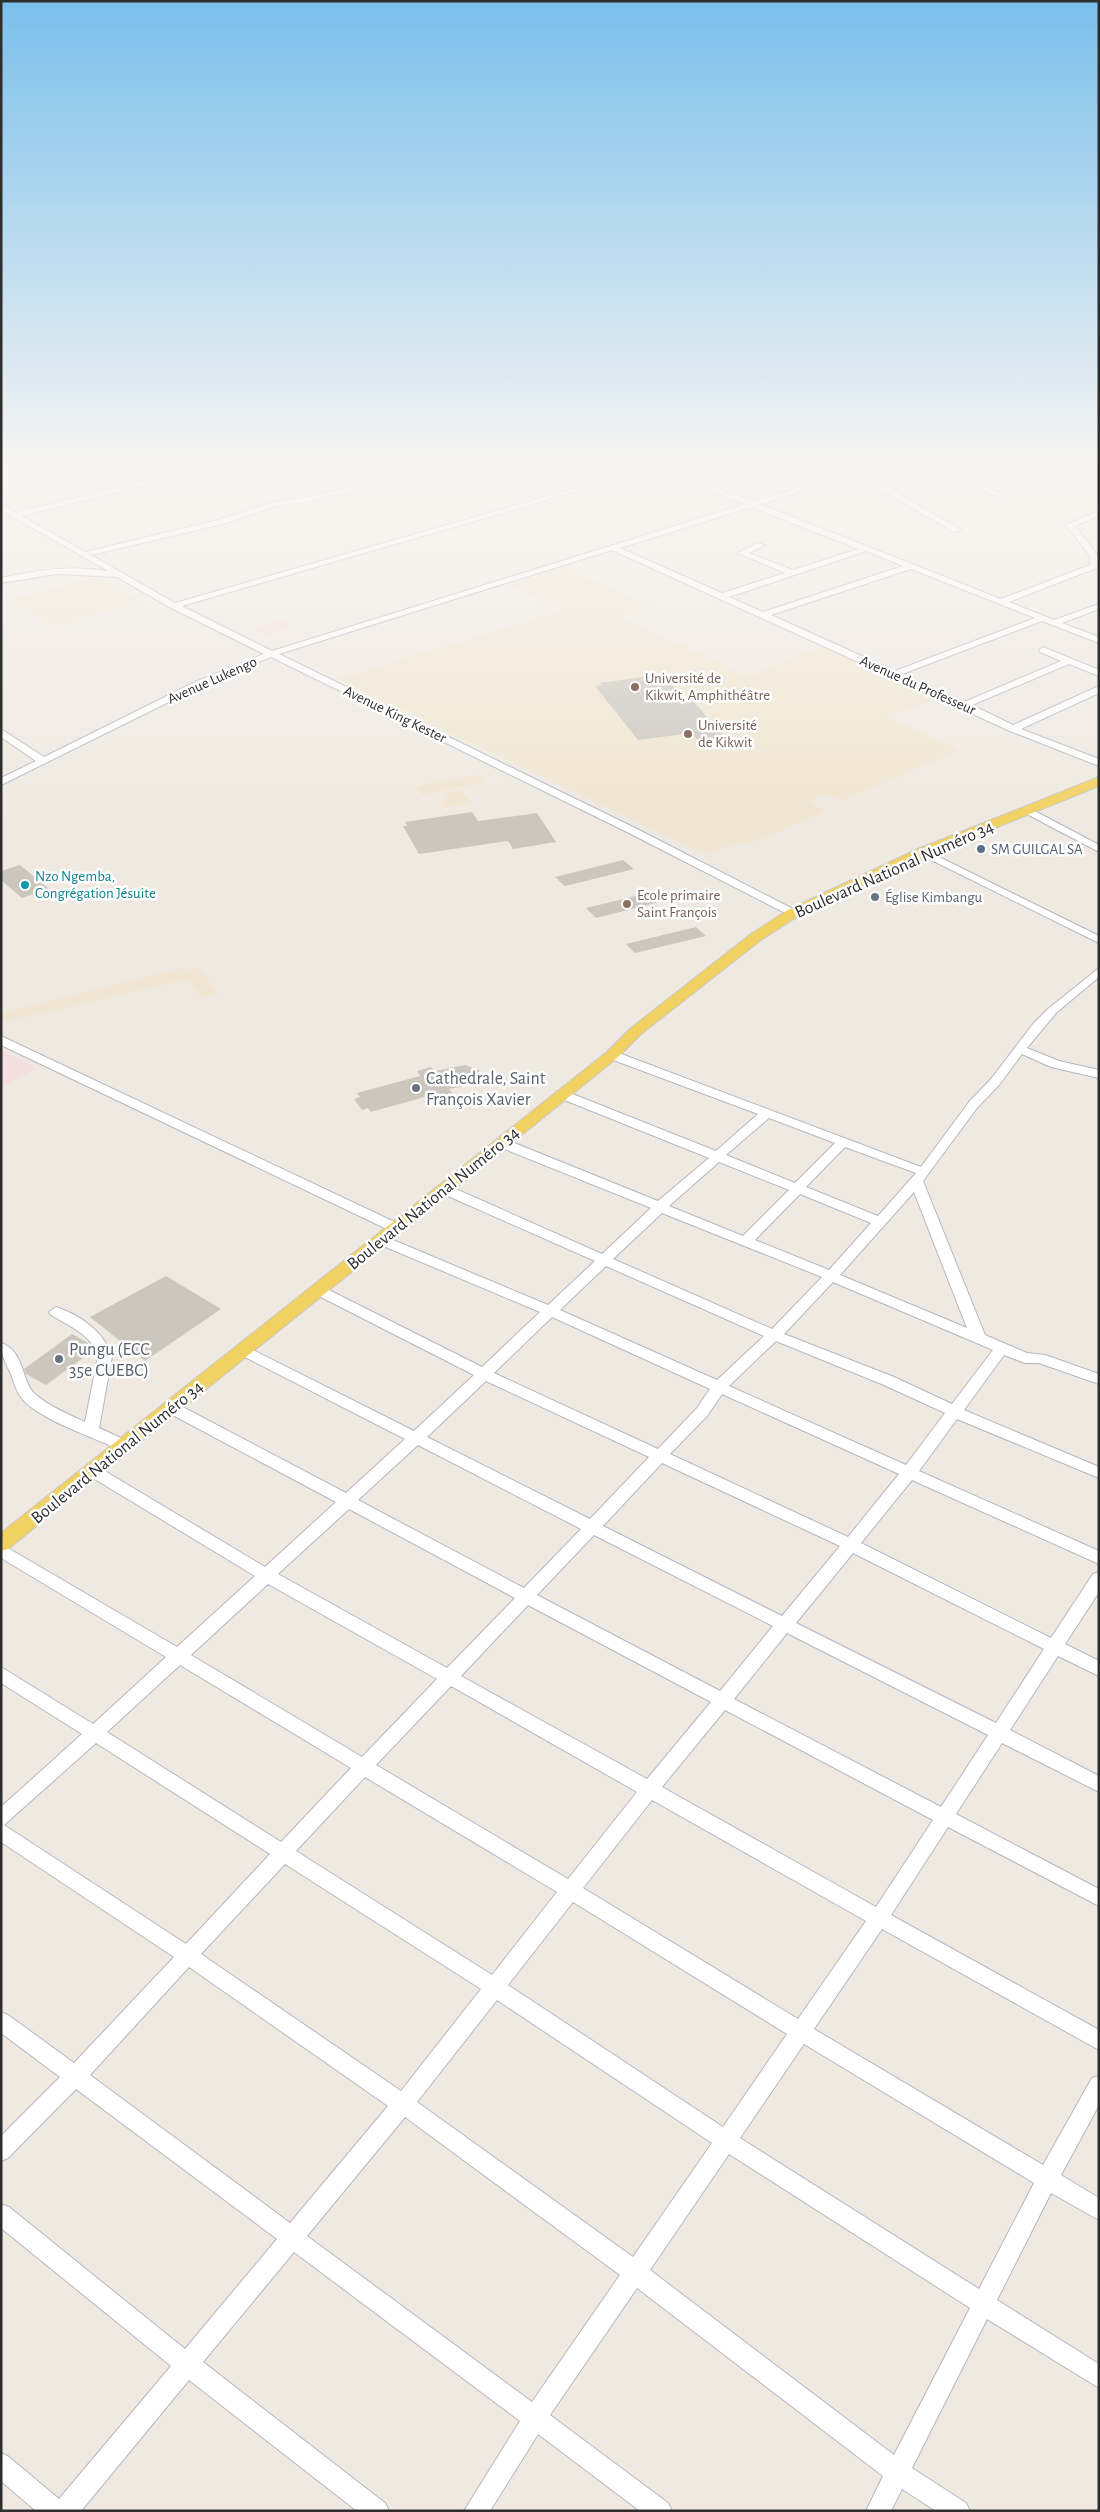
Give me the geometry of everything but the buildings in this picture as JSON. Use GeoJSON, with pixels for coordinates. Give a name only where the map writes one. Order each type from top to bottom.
{"type":"FeatureCollection","features":[{"type":"Feature","properties":{"kind":"main road","name":"Boulevard National Numéro 34"},"geometry":{"type":"LineString","coordinates":[[1,1544],[612,1055],[636,1031],[756,937],[793,913],[923,852],[1099,781]]}},
{"type":"Feature","properties":{"kind":"street","name":"Avenue King Kester"},"geometry":{"type":"LineString","coordinates":[[141,587],[174,606],[274,653],[334,685],[645,837],[793,913]]}},
{"type":"Feature","properties":{"kind":"street"},"geometry":{"type":"LineString","coordinates":[[174,606],[239,587]]}},
{"type":"Feature","properties":{"kind":"street","name":"Avenue Lukengo"},"geometry":{"type":"LineString","coordinates":[[1,782],[198,684],[274,653],[483,587]]}},
{"type":"Feature","properties":{"kind":"street","name":"Avenue du Professeur"},"geometry":{"type":"LineString","coordinates":[[703,587],[1013,729],[1099,763]]}},
{"type":"Feature","properties":{"kind":"street"},"geometry":{"type":"LineString","coordinates":[[722,596],[749,587]]}},
{"type":"Feature","properties":{"kind":"street"},"geometry":{"type":"LineString","coordinates":[[763,615],[847,587]]}},
{"type":"Feature","properties":{"kind":"street"},"geometry":{"type":"LineString","coordinates":[[964,587],[1099,640]]}},
{"type":"Feature","properties":{"kind":"street"},"geometry":{"type":"LineString","coordinates":[[1000,602],[1037,587]]}},
{"type":"Feature","properties":{"kind":"street"},"geometry":{"type":"LineString","coordinates":[[1053,623],[1099,606]]}},
{"type":"Feature","properties":{"kind":"street"},"geometry":{"type":"LineString","coordinates":[[894,674],[1042,618]]}},
{"type":"Feature","properties":{"kind":"street"},"geometry":{"type":"LineString","coordinates":[[1042,650],[1099,673]]}},
{"type":"Feature","properties":{"kind":"street"},"geometry":{"type":"LineString","coordinates":[[964,705],[1068,661]]}},
{"type":"Feature","properties":{"kind":"street"},"geometry":{"type":"LineString","coordinates":[[1013,729],[1099,689]]}},
{"type":"Feature","properties":{"kind":"street"},"geometry":{"type":"LineString","coordinates":[[1,732],[44,761]]}},
{"type":"Feature","properties":{"kind":"street"},"geometry":{"type":"LineString","coordinates":[[1027,810],[1099,848]]}},
{"type":"Feature","properties":{"kind":"street"},"geometry":{"type":"LineString","coordinates":[[923,852],[1099,940]]}},
{"type":"Feature","properties":{"kind":"street"},"geometry":{"type":"LineString","coordinates":[[1,2151],[75,2076],[283,1852],[591,1526],[702,1412],[718,1388],[774,1335],[831,1276],[920,1176],[973,1105],[995,1082],[1052,1010],[1099,971]]}},
{"type":"Feature","properties":{"kind":"street"},"geometry":{"type":"LineString","coordinates":[[1,1040],[396,1228]]}},
{"type":"Feature","properties":{"kind":"street"},"geometry":{"type":"LineString","coordinates":[[1020,1049],[1055,1064],[1099,1074]]}},
{"type":"Feature","properties":{"kind":"street"},"geometry":{"type":"LineString","coordinates":[[612,1055],[843,1142],[920,1176],[978,1337]]}},
{"type":"Feature","properties":{"kind":"street"},"geometry":{"type":"LineString","coordinates":[[561,1094],[878,1221]]}},
{"type":"Feature","properties":{"kind":"street"},"geometry":{"type":"LineString","coordinates":[[1,1819],[552,1312],[660,1207],[767,1113]]}},
{"type":"Feature","properties":{"kind":"street"},"geometry":{"type":"LineString","coordinates":[[745,1242],[843,1142]]}},
{"type":"Feature","properties":{"kind":"street"},"geometry":{"type":"LineString","coordinates":[[502,1143],[831,1276],[978,1337],[1001,1349],[1025,1358],[1040,1358],[1055,1362],[1099,1379]]}},
{"type":"Feature","properties":{"kind":"street"},"geometry":{"type":"LineString","coordinates":[[444,1189],[606,1259],[774,1335],[889,1381],[955,1412],[1099,1473]]}},
{"type":"Feature","properties":{"kind":"street"},"geometry":{"type":"LineString","coordinates":[[381,1240],[552,1312],[908,1474],[1099,1558]]}},
{"type":"Feature","properties":{"kind":"street"},"geometry":{"type":"LineString","coordinates":[[318,1290],[484,1374],[849,1544],[1099,1669]]}},
{"type":"Feature","properties":{"kind":"street"},"geometry":{"type":"LineString","coordinates":[[56,1312],[90,1333],[103,1345],[105,1356],[91,1429]]}},
{"type":"Feature","properties":{"kind":"street"},"geometry":{"type":"LineString","coordinates":[[1,1348],[8,1354],[29,1397],[60,1415],[125,1446]]}},
{"type":"Feature","properties":{"kind":"street"},"geometry":{"type":"LineString","coordinates":[[65,2511],[403,2104],[649,1790],[908,1474],[1001,1349]]}},
{"type":"Feature","properties":{"kind":"street"},"geometry":{"type":"LineString","coordinates":[[242,1350],[999,1732],[1099,1785]]}},
{"type":"Feature","properties":{"kind":"street"},"geometry":{"type":"LineString","coordinates":[[172,1408],[347,1499],[944,1818],[1099,1898]]}},
{"type":"Feature","properties":{"kind":"street"},"geometry":{"type":"LineString","coordinates":[[93,1471],[266,1575],[1099,2041]]}},
{"type":"Feature","properties":{"kind":"street"},"geometry":{"type":"LineString","coordinates":[[1,1550],[176,1656],[261,1704],[362,1768],[670,1950],[801,2032],[1099,2210]]}},
{"type":"Feature","properties":{"kind":"street"},"geometry":{"type":"LineString","coordinates":[[476,2511],[534,2419],[879,1918],[1099,1578]]}},
{"type":"Feature","properties":{"kind":"street"},"geometry":{"type":"LineString","coordinates":[[1,1674],[92,1734],[283,1852],[494,1987],[725,2140],[1099,2377]]}},
{"type":"Feature","properties":{"kind":"street"},"geometry":{"type":"LineString","coordinates":[[1,1832],[187,1955],[403,2104],[636,2273],[897,2472],[958,2511]]}},
{"type":"Feature","properties":{"kind":"street"},"geometry":{"type":"LineString","coordinates":[[1,2021],[660,2511]]}},
{"type":"Feature","properties":{"kind":"street"},"geometry":{"type":"LineString","coordinates":[[878,2511],[1047,2179],[1099,2085]]}},
{"type":"Feature","properties":{"kind":"street"},"geometry":{"type":"LineString","coordinates":[[1,2214],[188,2365],[377,2511]]}},
{"type":"Feature","properties":{"kind":"street"},"geometry":{"type":"LineString","coordinates":[[1,2465],[55,2511]]}},
{"type":"Feature","properties":{"kind":"shaded area"},"geometry":{"type":"Polygon","coordinates":[[[56,587],[119,587],[135,597],[137,602],[53,627],[8,601],[56,587]]]}},
{"type":"Feature","properties":{"kind":"shaded area","name":"Université de Kikwit"},"geometry":{"type":"Polygon","coordinates":[[[514,587],[610,587],[653,606],[622,617],[749,677],[824,645],[938,698],[887,717],[960,750],[841,801],[828,794],[809,801],[826,811],[749,844],[744,842],[732,844],[706,855],[338,679],[563,610],[514,587]]]}},
{"type":"Feature","properties":{"kind":"shaded area"},"geometry":{"type":"Polygon","coordinates":[[[279,620],[292,626],[266,635],[252,629],[279,620]]]}},
{"type":"Feature","properties":{"kind":"shaded area"},"geometry":{"type":"Polygon","coordinates":[[[476,774],[484,782],[422,795],[415,787],[476,774]]]}},
{"type":"Feature","properties":{"kind":"shaded area"},"geometry":{"type":"Polygon","coordinates":[[[459,790],[472,803],[445,808],[439,802],[449,800],[443,793],[459,790]]]}},
{"type":"Feature","properties":{"kind":"shaded area"},"geometry":{"type":"Polygon","coordinates":[[[199,967],[218,994],[202,998],[188,979],[1,1023],[1,1013],[183,968],[185,971],[199,967]]]}},
{"type":"Feature","properties":{"kind":"shaded area"},"geometry":{"type":"Polygon","coordinates":[[[1,1051],[37,1068],[1,1088],[1,1051]]]}},
{"type":"Feature","properties":{"kind":"place","name":"Université de Kikwit, Amphithéâtre"},"geometry":{"type":"Point","coordinates":[635,687]}},
{"type":"Feature","properties":{"kind":"place","name":"Université de Kikwit"},"geometry":{"type":"Point","coordinates":[688,734]}},
{"type":"Feature","properties":{"kind":"place","name":"SM GUILGAL SA"},"geometry":{"type":"Point","coordinates":[981,849]}},
{"type":"Feature","properties":{"kind":"place","name":"Nzo Ngemba, Congrégation Jésuite"},"geometry":{"type":"Point","coordinates":[25,885]}},
{"type":"Feature","properties":{"kind":"place","name":"Église Kimbangu"},"geometry":{"type":"Point","coordinates":[875,897]}},
{"type":"Feature","properties":{"kind":"place","name":"Ecole primaire Saint François"},"geometry":{"type":"Point","coordinates":[627,904]}},
{"type":"Feature","properties":{"kind":"place","name":"Cathedrale, Saint François Xavier"},"geometry":{"type":"Point","coordinates":[416,1088]}},
{"type":"Feature","properties":{"kind":"place","name":"Pungu (ECC 35e CUEBC)"},"geometry":{"type":"Point","coordinates":[59,1359]}}]}
